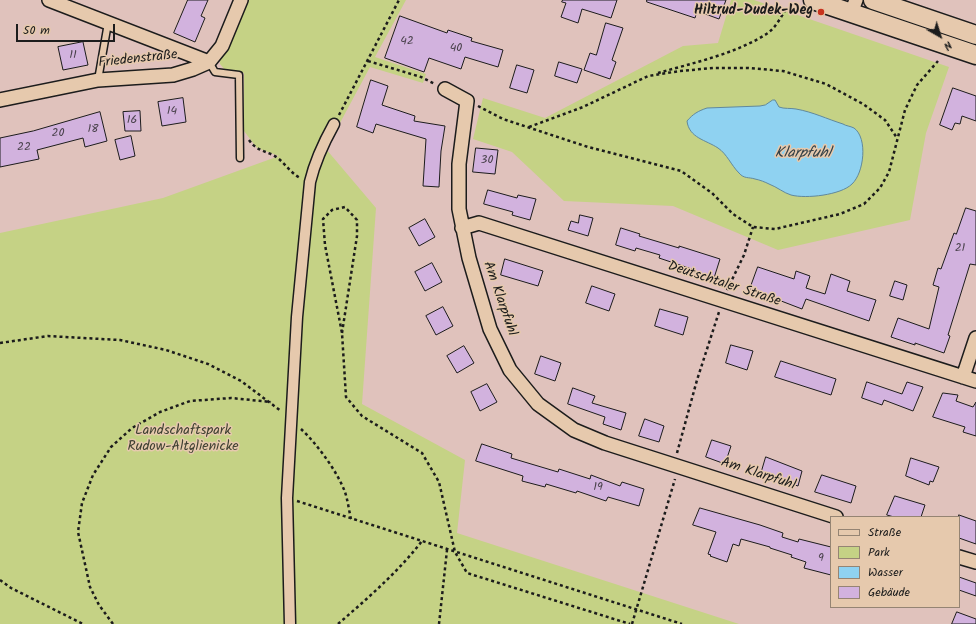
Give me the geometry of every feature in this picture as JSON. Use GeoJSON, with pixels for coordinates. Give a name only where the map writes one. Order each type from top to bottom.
{"type":"FeatureCollection","features":[{"type":"Feature","properties":{"kind":"main road"},"geometry":{"type":"LineString","coordinates":[[813,0],[853,6],[976,55]]}},
{"type":"Feature","properties":{"kind":"main road"},"geometry":{"type":"LineString","coordinates":[[873,0],[976,35]]}},
{"type":"Feature","properties":{"kind":"street"},"geometry":{"type":"LineString","coordinates":[[49,0],[209,62]]}},
{"type":"Feature","properties":{"kind":"street","name":"Friedenstraße"},"geometry":{"type":"LineString","coordinates":[[0,100],[98,80],[173,75],[193,69],[209,62],[222,46],[241,0]]}},
{"type":"Feature","properties":{"kind":"street"},"geometry":{"type":"LineString","coordinates":[[445,89],[467,100]]}},
{"type":"Feature","properties":{"kind":"street","name":"Am Klarpfuhl"},"geometry":{"type":"LineString","coordinates":[[467,100],[459,164],[459,209],[469,258],[490,329],[510,370],[538,404],[574,430],[605,443],[833,516]]}},
{"type":"Feature","properties":{"kind":"street"},"geometry":{"type":"LineString","coordinates":[[290,624],[287,498],[297,317],[310,182],[326,138],[334,124]]}},
{"type":"Feature","properties":{"kind":"street","name":"Deutschtaler Straße"},"geometry":{"type":"LineString","coordinates":[[462,228],[479,223],[724,298],[976,381]]}},
{"type":"Feature","properties":{"kind":"street"},"geometry":{"type":"LineString","coordinates":[[963,377],[976,338]]}},
{"type":"Feature","properties":{"kind":"street"},"geometry":{"type":"LineString","coordinates":[[960,557],[976,562]]}},
{"type":"Feature","properties":{"kind":"lane"},"geometry":{"type":"LineString","coordinates":[[98,80],[108,22]]}},
{"type":"Feature","properties":{"kind":"lane"},"geometry":{"type":"LineString","coordinates":[[209,62],[215,72],[238,75],[240,158]]}},
{"type":"Feature","properties":{"kind":"path"},"geometry":{"type":"LineString","coordinates":[[334,124],[399,0]]}},
{"type":"Feature","properties":{"kind":"path"},"geometry":{"type":"LineString","coordinates":[[528,128],[583,107],[648,76],[740,47],[768,33],[779,21],[786,9]]}},
{"type":"Feature","properties":{"kind":"path"},"geometry":{"type":"LineString","coordinates":[[467,100],[503,119],[528,128],[588,147],[681,171],[712,193],[733,214],[753,227],[775,229],[840,214],[864,204],[880,188],[889,172],[905,110],[917,85],[938,60]]}},
{"type":"Feature","properties":{"kind":"path"},"geometry":{"type":"LineString","coordinates":[[368,61],[421,77],[445,89]]}},
{"type":"Feature","properties":{"kind":"path"},"geometry":{"type":"LineString","coordinates":[[648,76],[713,68],[748,68],[784,71],[826,84],[863,104],[885,120],[898,138]]}},
{"type":"Feature","properties":{"kind":"path"},"geometry":{"type":"LineString","coordinates":[[239,127],[254,148],[278,158],[298,176],[310,182]]}},
{"type":"Feature","properties":{"kind":"path"},"geometry":{"type":"LineString","coordinates":[[342,333],[357,236],[357,220],[345,207],[332,210],[323,219],[325,245],[342,333],[346,397],[362,416],[422,453],[439,482],[455,552],[467,573],[631,624],[676,466],[697,380],[724,298],[744,255],[753,227]]}},
{"type":"Feature","properties":{"kind":"path"},"geometry":{"type":"LineString","coordinates":[[0,343],[48,336],[120,340],[158,348],[208,364],[241,381],[271,402],[314,441],[330,464],[344,492],[352,519]]}},
{"type":"Feature","properties":{"kind":"path"},"geometry":{"type":"LineString","coordinates":[[113,624],[99,605],[90,587],[78,532],[82,503],[93,475],[111,447],[132,428],[160,412],[190,401],[231,398],[271,402]]}},
{"type":"Feature","properties":{"kind":"path"},"geometry":{"type":"LineString","coordinates":[[287,498],[682,624]]}},
{"type":"Feature","properties":{"kind":"path"},"geometry":{"type":"LineString","coordinates":[[338,624],[375,592],[410,556],[422,541]]}},
{"type":"Feature","properties":{"kind":"path"},"geometry":{"type":"LineString","coordinates":[[439,624],[447,550]]}},
{"type":"Feature","properties":{"kind":"path"},"geometry":{"type":"LineString","coordinates":[[0,580],[11,588],[83,624]]}},
{"type":"Feature","properties":{"kind":"green space","name":"Landschaftspark Rudow-Altglienicke"},"geometry":{"type":"Polygon","coordinates":[[[248,0],[406,0],[375,57],[426,74],[423,83],[370,67],[326,149],[376,208],[362,404],[465,460],[457,533],[739,624],[0,624],[0,233],[163,198],[279,156],[257,148],[244,131],[244,73],[225,70],[220,64],[220,57],[248,0]]]}},
{"type":"Feature","properties":{"kind":"green space"},"geometry":{"type":"Polygon","coordinates":[[[731,0],[754,0],[949,67],[926,133],[910,220],[778,250],[673,206],[564,201],[512,152],[473,139],[483,98],[545,118],[683,46],[718,43],[731,0]]]}},
{"type":"Feature","properties":{"kind":"water","name":"Klarpfuhl"},"geometry":{"type":"Polygon","coordinates":[[[775,100],[779,107],[808,112],[854,128],[861,139],[863,156],[859,172],[852,184],[840,191],[823,195],[805,197],[791,195],[757,179],[747,178],[741,175],[721,150],[699,138],[688,127],[687,121],[689,119],[696,113],[707,108],[760,106],[775,100]]]}},
{"type":"Feature","properties":{"kind":"building"},"geometry":{"type":"Polygon","coordinates":[[[188,0],[208,0],[201,16],[205,18],[195,42],[174,33],[188,0]]]}},
{"type":"Feature","properties":{"kind":"building"},"geometry":{"type":"Polygon","coordinates":[[[563,0],[617,0],[611,18],[582,9],[578,23],[561,17],[566,3],[562,2],[563,0]]]}},
{"type":"Feature","properties":{"kind":"building"},"geometry":{"type":"Polygon","coordinates":[[[647,0],[726,0],[719,19],[697,11],[695,18],[647,2],[647,0]]]}},
{"type":"Feature","properties":{"kind":"building"},"geometry":{"type":"Polygon","coordinates":[[[400,16],[447,33],[448,30],[472,38],[471,41],[503,50],[498,67],[465,57],[461,69],[429,58],[424,72],[385,58],[400,16]]]}},
{"type":"Feature","properties":{"kind":"building"},"geometry":{"type":"Polygon","coordinates":[[[606,23],[623,28],[612,60],[616,62],[610,79],[584,70],[590,53],[596,55],[606,23]]]}},
{"type":"Feature","properties":{"kind":"building"},"geometry":{"type":"Polygon","coordinates":[[[83,42],[88,65],[63,70],[58,47],[83,42]]]}},
{"type":"Feature","properties":{"kind":"building"},"geometry":{"type":"Polygon","coordinates":[[[559,62],[582,69],[577,83],[555,76],[559,62]]]}},
{"type":"Feature","properties":{"kind":"building"},"geometry":{"type":"Polygon","coordinates":[[[517,65],[534,70],[527,93],[510,88],[517,65]]]}},
{"type":"Feature","properties":{"kind":"building"},"geometry":{"type":"Polygon","coordinates":[[[371,80],[388,86],[382,105],[415,116],[414,121],[445,126],[441,151],[439,187],[423,186],[426,139],[376,124],[373,133],[357,127],[371,80]]]}},
{"type":"Feature","properties":{"kind":"building"},"geometry":{"type":"Polygon","coordinates":[[[953,88],[976,96],[976,121],[962,116],[960,124],[955,123],[952,130],[940,125],[953,88]]]}},
{"type":"Feature","properties":{"kind":"building"},"geometry":{"type":"Polygon","coordinates":[[[183,98],[186,122],[162,126],[158,102],[183,98]]]}},
{"type":"Feature","properties":{"kind":"building"},"geometry":{"type":"Polygon","coordinates":[[[140,111],[141,131],[125,131],[123,112],[140,111]]]}},
{"type":"Feature","properties":{"kind":"building"},"geometry":{"type":"Polygon","coordinates":[[[100,112],[107,141],[85,147],[83,138],[37,150],[39,159],[0,167],[0,138],[33,131],[100,112]]]}},
{"type":"Feature","properties":{"kind":"building"},"geometry":{"type":"Polygon","coordinates":[[[131,136],[135,156],[120,160],[115,140],[131,136]]]}},
{"type":"Feature","properties":{"kind":"building"},"geometry":{"type":"Polygon","coordinates":[[[476,148],[498,150],[495,174],[473,172],[476,148]]]}},
{"type":"Feature","properties":{"kind":"building"},"geometry":{"type":"Polygon","coordinates":[[[488,190],[517,198],[518,195],[536,199],[530,220],[512,215],[513,212],[484,204],[488,190]]]}},
{"type":"Feature","properties":{"kind":"building"},"geometry":{"type":"Polygon","coordinates":[[[966,208],[976,211],[976,265],[970,264],[948,335],[950,336],[944,353],[891,337],[898,318],[929,329],[939,287],[933,285],[938,268],[941,269],[954,233],[956,234],[966,208]]]}},
{"type":"Feature","properties":{"kind":"building"},"geometry":{"type":"Polygon","coordinates":[[[580,215],[593,218],[588,236],[568,230],[571,221],[578,223],[580,215]]]}},
{"type":"Feature","properties":{"kind":"building"},"geometry":{"type":"Polygon","coordinates":[[[425,219],[435,237],[419,246],[409,228],[425,219]]]}},
{"type":"Feature","properties":{"kind":"building"},"geometry":{"type":"Polygon","coordinates":[[[621,228],[640,234],[639,236],[679,248],[679,246],[720,259],[714,278],[659,258],[660,255],[636,248],[635,251],[616,245],[621,228]]]}},
{"type":"Feature","properties":{"kind":"building"},"geometry":{"type":"Polygon","coordinates":[[[505,259],[543,271],[538,286],[501,275],[505,259]]]}},
{"type":"Feature","properties":{"kind":"building"},"geometry":{"type":"Polygon","coordinates":[[[432,263],[442,282],[425,291],[415,272],[432,263]]]}},
{"type":"Feature","properties":{"kind":"building"},"geometry":{"type":"Polygon","coordinates":[[[758,267],[794,279],[796,271],[810,276],[806,288],[825,294],[831,274],[850,281],[847,291],[876,300],[869,321],[806,299],[802,309],[750,289],[758,267]]]}},
{"type":"Feature","properties":{"kind":"building"},"geometry":{"type":"Polygon","coordinates":[[[895,281],[907,285],[903,300],[890,296],[895,281]]]}},
{"type":"Feature","properties":{"kind":"building"},"geometry":{"type":"Polygon","coordinates":[[[592,286],[615,294],[609,311],[586,303],[592,286]]]}},
{"type":"Feature","properties":{"kind":"building"},"geometry":{"type":"Polygon","coordinates":[[[443,307],[453,326],[436,335],[426,316],[443,307]]]}},
{"type":"Feature","properties":{"kind":"building"},"geometry":{"type":"Polygon","coordinates":[[[660,309],[688,317],[683,335],[655,326],[660,309]]]}},
{"type":"Feature","properties":{"kind":"building"},"geometry":{"type":"Polygon","coordinates":[[[731,345],[753,351],[747,370],[726,363],[731,345]]]}},
{"type":"Feature","properties":{"kind":"building"},"geometry":{"type":"Polygon","coordinates":[[[464,346],[474,363],[457,373],[447,356],[464,346]]]}},
{"type":"Feature","properties":{"kind":"building"},"geometry":{"type":"Polygon","coordinates":[[[541,356],[561,363],[555,381],[535,374],[541,356]]]}},
{"type":"Feature","properties":{"kind":"building"},"geometry":{"type":"Polygon","coordinates":[[[781,361],[836,379],[831,395],[775,377],[781,361]]]}},
{"type":"Feature","properties":{"kind":"building"},"geometry":{"type":"Polygon","coordinates":[[[867,382],[902,394],[907,382],[923,387],[913,411],[884,400],[882,405],[862,398],[867,382]]]}},
{"type":"Feature","properties":{"kind":"building"},"geometry":{"type":"Polygon","coordinates":[[[487,384],[497,402],[480,411],[471,392],[487,384]]]}},
{"type":"Feature","properties":{"kind":"building"},"geometry":{"type":"Polygon","coordinates":[[[573,388],[595,396],[592,403],[626,413],[621,430],[603,424],[605,417],[568,404],[573,388]]]}},
{"type":"Feature","properties":{"kind":"building"},"geometry":{"type":"Polygon","coordinates":[[[943,393],[958,395],[956,401],[973,407],[976,402],[976,436],[963,432],[965,427],[933,417],[943,393]]]}},
{"type":"Feature","properties":{"kind":"building"},"geometry":{"type":"Polygon","coordinates":[[[645,419],[664,426],[659,442],[639,436],[645,419]]]}},
{"type":"Feature","properties":{"kind":"building"},"geometry":{"type":"Polygon","coordinates":[[[712,440],[731,446],[725,464],[706,457],[712,440]]]}},
{"type":"Feature","properties":{"kind":"building"},"geometry":{"type":"Polygon","coordinates":[[[482,444],[512,454],[511,458],[558,472],[559,469],[590,479],[591,475],[620,486],[622,482],[644,489],[639,506],[608,497],[606,501],[577,491],[576,493],[546,484],[545,487],[522,481],[523,476],[476,461],[482,444]]]}},
{"type":"Feature","properties":{"kind":"building"},"geometry":{"type":"Polygon","coordinates":[[[766,457],[802,471],[798,486],[761,474],[766,457]]]}},
{"type":"Feature","properties":{"kind":"building"},"geometry":{"type":"Polygon","coordinates":[[[911,458],[939,467],[933,482],[930,481],[929,485],[906,476],[911,458]]]}},
{"type":"Feature","properties":{"kind":"building"},"geometry":{"type":"Polygon","coordinates":[[[822,475],[856,486],[851,503],[815,492],[822,475]]]}},
{"type":"Feature","properties":{"kind":"building"},"geometry":{"type":"Polygon","coordinates":[[[895,496],[925,505],[921,516],[887,515],[895,496]]]}},
{"type":"Feature","properties":{"kind":"building"},"geometry":{"type":"Polygon","coordinates":[[[700,508],[760,525],[783,533],[782,537],[798,542],[799,539],[830,547],[830,575],[804,568],[806,562],[791,557],[792,555],[741,539],[739,546],[733,544],[727,562],[710,556],[711,555],[708,554],[716,532],[693,525],[700,508]]]}},
{"type":"Feature","properties":{"kind":"building"},"geometry":{"type":"Polygon","coordinates":[[[959,516],[976,521],[976,544],[960,538],[959,516]]]}},
{"type":"Feature","properties":{"kind":"building"},"geometry":{"type":"Polygon","coordinates":[[[960,577],[976,583],[976,596],[960,590],[960,577]]]}},
{"type":"Feature","properties":{"kind":"building"},"geometry":{"type":"Polygon","coordinates":[[[957,612],[976,619],[976,624],[952,624],[957,612]]]}},
{"type":"Feature","properties":{"kind":"place","name":"Hiltrud-Dudek-Weg"},"geometry":{"type":"Point","coordinates":[821,12]}}]}
